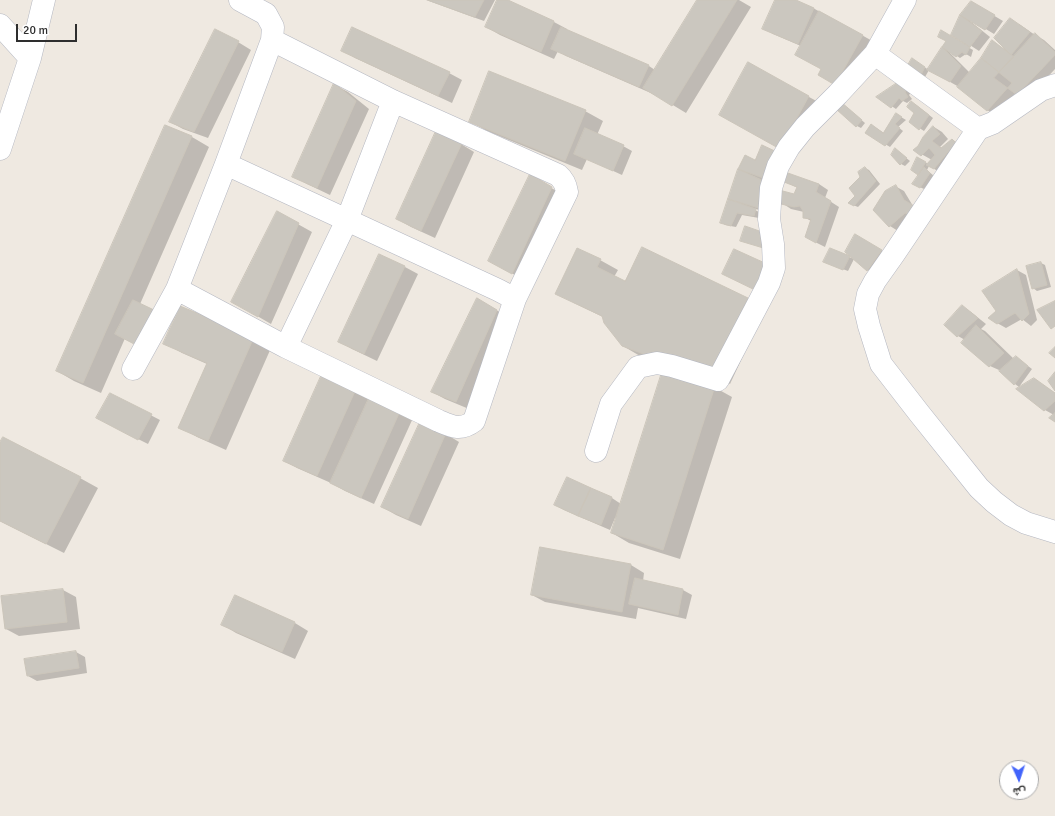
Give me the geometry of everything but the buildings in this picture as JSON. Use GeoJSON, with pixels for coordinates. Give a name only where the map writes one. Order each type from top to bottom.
{"type":"FeatureCollection","features":[{"type":"Feature","properties":{"kind":"street"},"geometry":{"type":"LineString","coordinates":[[0,149],[30,58],[44,0]]}},
{"type":"Feature","properties":{"kind":"street"},"geometry":{"type":"LineString","coordinates":[[133,369],[177,289],[226,164],[272,40],[273,27],[266,14],[240,0]]}},
{"type":"Feature","properties":{"kind":"street"},"geometry":{"type":"LineString","coordinates":[[596,451],[611,404],[638,367],[657,363],[718,380],[769,283],[774,268],[770,219],[771,188],[778,166],[789,147],[804,127],[838,94],[875,54],[905,0]]}},
{"type":"Feature","properties":{"kind":"street"},"geometry":{"type":"LineString","coordinates":[[0,25],[30,58]]}},
{"type":"Feature","properties":{"kind":"street"},"geometry":{"type":"LineString","coordinates":[[177,289],[286,347],[439,421],[454,428],[467,426],[474,421],[515,299],[567,192],[566,185],[558,175],[393,101],[272,40]]}},
{"type":"Feature","properties":{"kind":"street"},"geometry":{"type":"LineString","coordinates":[[875,54],[978,129]]}},
{"type":"Feature","properties":{"kind":"street"},"geometry":{"type":"LineString","coordinates":[[1055,85],[1041,90],[993,123],[978,129],[875,281],[868,294],[865,309],[881,364],[979,488],[1011,515],[1026,523],[1055,532]]}},
{"type":"Feature","properties":{"kind":"street"},"geometry":{"type":"LineString","coordinates":[[286,347],[347,220],[393,101]]}},
{"type":"Feature","properties":{"kind":"street"},"geometry":{"type":"LineString","coordinates":[[226,164],[515,299]]}}]}
